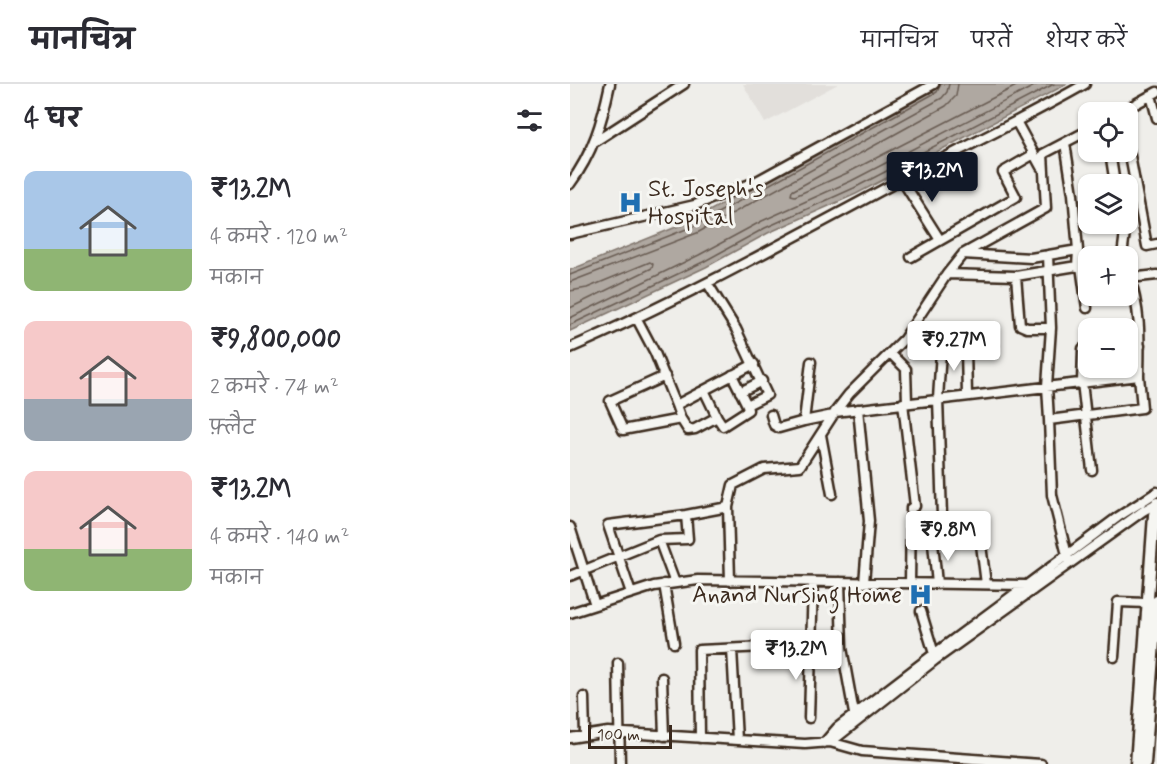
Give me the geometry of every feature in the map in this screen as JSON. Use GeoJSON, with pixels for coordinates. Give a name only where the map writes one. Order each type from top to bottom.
{"type":"FeatureCollection","features":[{"type":"Feature","properties":{"kind":"main road"},"geometry":{"type":"LineString","coordinates":[[1145,764],[1154,715],[1157,503]]}},
{"type":"Feature","properties":{"kind":"main road"},"geometry":{"type":"LineString","coordinates":[[1136,764],[1154,605]]}},
{"type":"Feature","properties":{"kind":"street"},"geometry":{"type":"LineString","coordinates":[[570,184],[595,141],[610,84]]}},
{"type":"Feature","properties":{"kind":"street"},"geometry":{"type":"LineString","coordinates":[[595,141],[684,84]]}},
{"type":"Feature","properties":{"kind":"street"},"geometry":{"type":"LineString","coordinates":[[570,234],[695,205],[755,182],[934,84]]}},
{"type":"Feature","properties":{"kind":"street"},"geometry":{"type":"LineString","coordinates":[[570,348],[637,319],[708,284],[902,180],[1017,123],[1085,84]]}},
{"type":"Feature","properties":{"kind":"street"},"geometry":{"type":"LineString","coordinates":[[1138,103],[1154,94],[1157,118]]}},
{"type":"Feature","properties":{"kind":"street"},"geometry":{"type":"LineString","coordinates":[[1017,123],[1041,167]]}},
{"type":"Feature","properties":{"kind":"street"},"geometry":{"type":"LineString","coordinates":[[730,581],[728,507],[733,485],[764,469],[800,466],[834,414],[922,315],[947,274],[963,254],[1046,208],[1044,154],[1078,136]]}},
{"type":"Feature","properties":{"kind":"street"},"geometry":{"type":"LineString","coordinates":[[1065,143],[1073,194],[1078,250],[1077,267]]}},
{"type":"Feature","properties":{"kind":"street"},"geometry":{"type":"LineString","coordinates":[[911,257],[1016,197],[1003,172],[1034,154]]}},
{"type":"Feature","properties":{"kind":"street"},"geometry":{"type":"LineString","coordinates":[[1131,162],[1147,246],[1157,244]]}},
{"type":"Feature","properties":{"kind":"street"},"geometry":{"type":"LineString","coordinates":[[902,180],[940,240]]}},
{"type":"Feature","properties":{"kind":"street"},"geometry":{"type":"LineString","coordinates":[[963,254],[1032,258],[1078,250]]}},
{"type":"Feature","properties":{"kind":"street"},"geometry":{"type":"LineString","coordinates":[[1048,255],[1051,328],[1047,386],[1052,495],[1068,559]]}},
{"type":"Feature","properties":{"kind":"street"},"geometry":{"type":"LineString","coordinates":[[947,274],[1016,276],[1082,266],[1087,308]]}},
{"type":"Feature","properties":{"kind":"street"},"geometry":{"type":"LineString","coordinates":[[1138,275],[1157,275]]}},
{"type":"Feature","properties":{"kind":"street"},"geometry":{"type":"LineString","coordinates":[[1016,276],[1020,325],[1027,328],[1051,328]]}},
{"type":"Feature","properties":{"kind":"street"},"geometry":{"type":"LineString","coordinates":[[708,284],[754,364],[767,394],[747,405]]}},
{"type":"Feature","properties":{"kind":"street"},"geometry":{"type":"LineString","coordinates":[[1049,420],[1142,408],[1139,376],[1141,319],[1137,306]]}},
{"type":"Feature","properties":{"kind":"street"},"geometry":{"type":"LineString","coordinates":[[637,319],[688,430],[695,429],[717,417]]}},
{"type":"Feature","properties":{"kind":"street"},"geometry":{"type":"LineString","coordinates":[[942,516],[938,399],[941,351],[949,347],[994,345]]}},
{"type":"Feature","properties":{"kind":"street"},"geometry":{"type":"LineString","coordinates":[[966,347],[967,396]]}},
{"type":"Feature","properties":{"kind":"street"},"geometry":{"type":"LineString","coordinates":[[890,353],[906,369],[905,403],[915,506],[911,508],[910,583]]}},
{"type":"Feature","properties":{"kind":"street"},"geometry":{"type":"LineString","coordinates":[[804,421],[811,362]]}},
{"type":"Feature","properties":{"kind":"street"},"geometry":{"type":"LineString","coordinates":[[675,405],[754,364]]}},
{"type":"Feature","properties":{"kind":"street"},"geometry":{"type":"LineString","coordinates":[[704,390],[723,426],[748,410],[732,375]]}},
{"type":"Feature","properties":{"kind":"street"},"geometry":{"type":"LineString","coordinates":[[665,376],[610,401],[623,430],[681,419]]}},
{"type":"Feature","properties":{"kind":"street"},"geometry":{"type":"LineString","coordinates":[[771,415],[774,425],[779,428],[834,414],[905,403],[1139,376]]}},
{"type":"Feature","properties":{"kind":"street"},"geometry":{"type":"LineString","coordinates":[[1082,378],[1084,417],[1092,470]]}},
{"type":"Feature","properties":{"kind":"street"},"geometry":{"type":"LineString","coordinates":[[740,392],[762,381]]}},
{"type":"Feature","properties":{"kind":"street"},"geometry":{"type":"LineString","coordinates":[[858,410],[869,521],[864,583]]}},
{"type":"Feature","properties":{"kind":"street"},"geometry":{"type":"LineString","coordinates":[[821,435],[832,494]]}},
{"type":"Feature","properties":{"kind":"street"},"geometry":{"type":"LineString","coordinates":[[827,743],[855,717],[1157,492]]}},
{"type":"Feature","properties":{"kind":"street"},"geometry":{"type":"LineString","coordinates":[[1068,559],[1157,503]]}},
{"type":"Feature","properties":{"kind":"street"},"geometry":{"type":"LineString","coordinates":[[631,593],[616,556],[608,525],[728,507]]}},
{"type":"Feature","properties":{"kind":"street"},"geometry":{"type":"LineString","coordinates":[[570,576],[659,540],[688,539],[686,515]]}},
{"type":"Feature","properties":{"kind":"street"},"geometry":{"type":"LineString","coordinates":[[978,521],[986,584]]}},
{"type":"Feature","properties":{"kind":"street"},"geometry":{"type":"LineString","coordinates":[[570,527],[595,605]]}},
{"type":"Feature","properties":{"kind":"street"},"geometry":{"type":"LineString","coordinates":[[659,540],[675,583]]}},
{"type":"Feature","properties":{"kind":"street"},"geometry":{"type":"LineString","coordinates":[[933,543],[937,584]]}},
{"type":"Feature","properties":{"kind":"street"},"geometry":{"type":"LineString","coordinates":[[570,560],[580,560]]}},
{"type":"Feature","properties":{"kind":"street"},"geometry":{"type":"LineString","coordinates":[[809,718],[809,645],[813,582]]}},
{"type":"Feature","properties":{"kind":"street"},"geometry":{"type":"LineString","coordinates":[[840,582],[842,648],[855,717]]}},
{"type":"Feature","properties":{"kind":"street"},"geometry":{"type":"LineString","coordinates":[[570,612],[631,593],[675,583],[840,582],[986,584],[1030,587]]}},
{"type":"Feature","properties":{"kind":"street"},"geometry":{"type":"LineString","coordinates":[[664,584],[674,643]]}},
{"type":"Feature","properties":{"kind":"street"},"geometry":{"type":"LineString","coordinates":[[1114,657],[1118,602],[1154,605]]}},
{"type":"Feature","properties":{"kind":"street"},"geometry":{"type":"LineString","coordinates":[[921,611],[934,657]]}},
{"type":"Feature","properties":{"kind":"street"},"geometry":{"type":"LineString","coordinates":[[700,738],[699,650],[809,645]]}},
{"type":"Feature","properties":{"kind":"street"},"geometry":{"type":"LineString","coordinates":[[732,649],[737,740]]}},
{"type":"Feature","properties":{"kind":"street"},"geometry":{"type":"LineString","coordinates":[[618,663],[620,764]]}},
{"type":"Feature","properties":{"kind":"street"},"geometry":{"type":"LineString","coordinates":[[662,678],[664,736]]}},
{"type":"Feature","properties":{"kind":"street"},"geometry":{"type":"LineString","coordinates":[[584,697],[585,736]]}},
{"type":"Feature","properties":{"kind":"street"},"geometry":{"type":"LineString","coordinates":[[570,738],[618,733],[827,743],[862,751],[1041,764]]}},
{"type":"Feature","properties":{"kind":"shaded area"},"geometry":{"type":"Polygon","coordinates":[[[743,84],[838,84],[765,123],[743,84]]]}},
{"type":"Feature","properties":{"kind":"water"},"geometry":{"type":"Polygon","coordinates":[[[940,84],[1067,84],[856,194],[768,233],[706,267],[570,331],[570,270],[691,221],[940,84]]]}},
{"type":"Feature","properties":{"kind":"place","name":"St. Joseph's Hospital"},"geometry":{"type":"Point","coordinates":[630,202]}},
{"type":"Feature","properties":{"kind":"place","name":"Anand Nursing Home"},"geometry":{"type":"Point","coordinates":[920,594]}}]}
